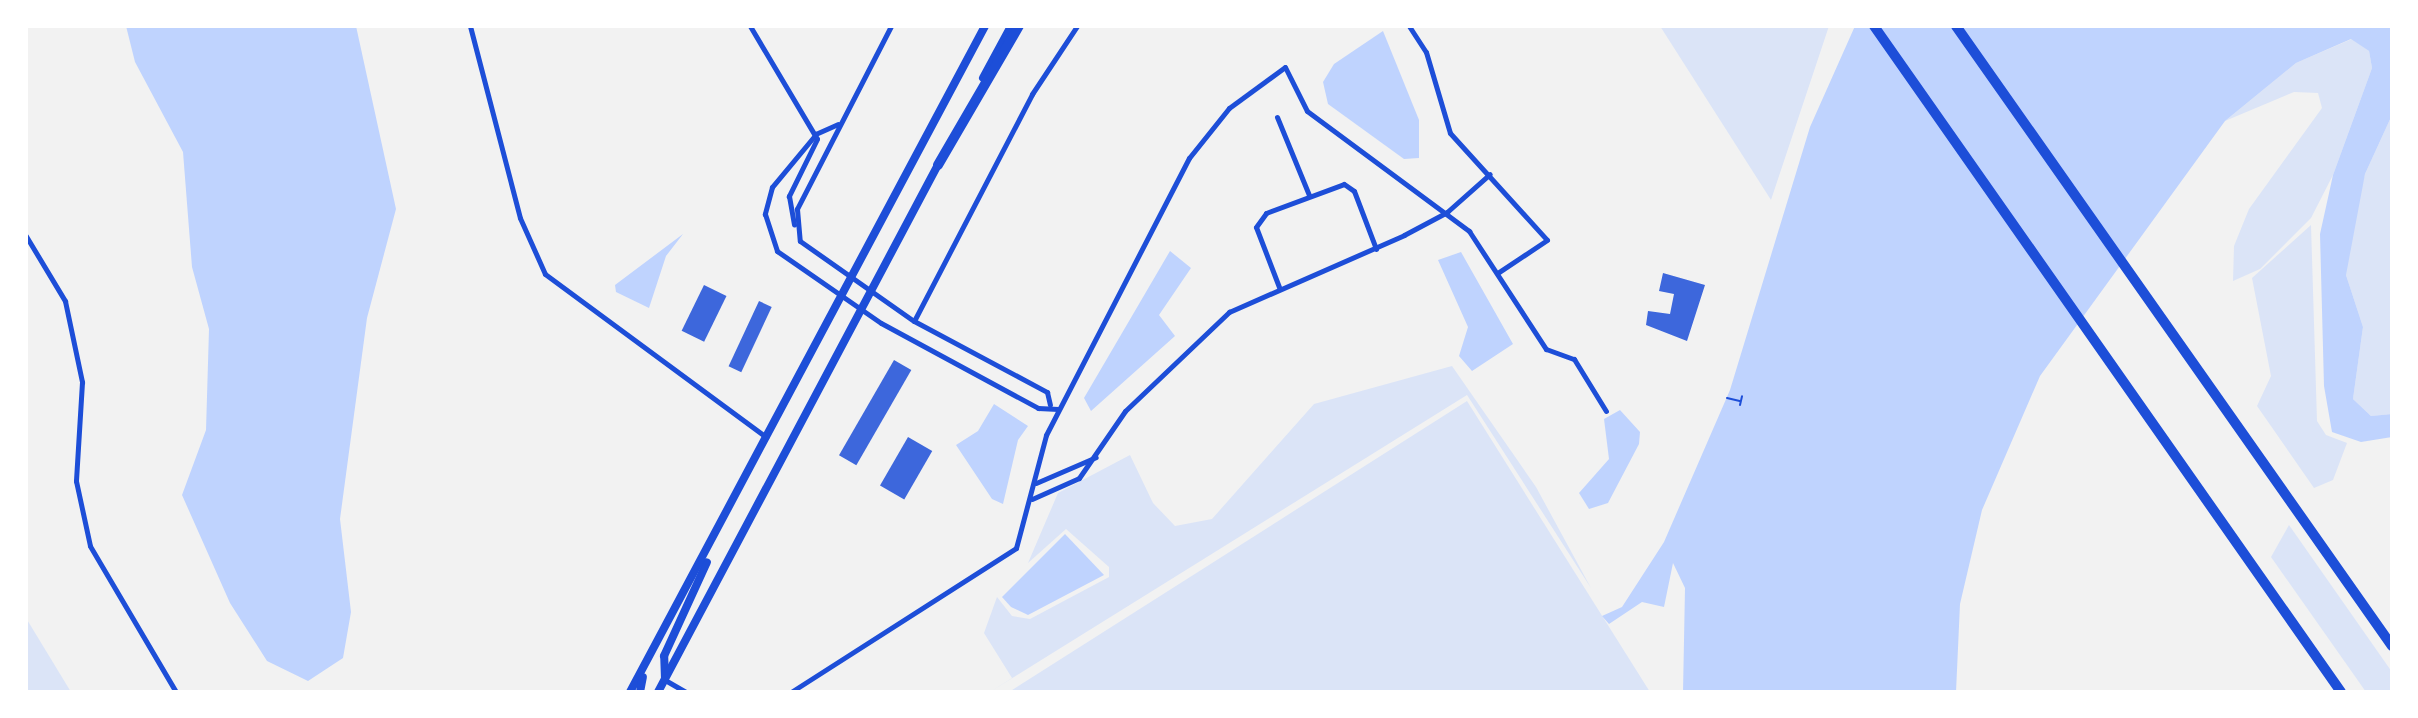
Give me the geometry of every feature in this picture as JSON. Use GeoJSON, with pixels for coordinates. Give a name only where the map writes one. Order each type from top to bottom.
{"type":"FeatureCollection","features":[{"type":"Feature","properties":{"kind":"highway"},"geometry":{"type":"LineString","coordinates":[[938,165],[1019,26]]}},
{"type":"Feature","properties":{"kind":"highway"},"geometry":{"type":"LineString","coordinates":[[1874,26],[2341,692]]}},
{"type":"Feature","properties":{"kind":"highway"},"geometry":{"type":"LineString","coordinates":[[1956,26],[2392,646]]}},
{"type":"Feature","properties":{"kind":"main road"},"geometry":{"type":"LineString","coordinates":[[630,692],[842,300],[985,26]]}},
{"type":"Feature","properties":{"kind":"main road"},"geometry":{"type":"LineString","coordinates":[[658,692],[873,293],[1011,26]]}},
{"type":"Feature","properties":{"kind":"main road"},"geometry":{"type":"LineString","coordinates":[[665,680],[664,656],[713,542]]}},
{"type":"Feature","properties":{"kind":"main road"},"geometry":{"type":"LineString","coordinates":[[640,692],[645,668]]}},
{"type":"Feature","properties":{"kind":"street"},"geometry":{"type":"LineString","coordinates":[[470,26],[520,218],[545,274],[768,438]]}},
{"type":"Feature","properties":{"kind":"street"},"geometry":{"type":"LineString","coordinates":[[750,26],[816,134]]}},
{"type":"Feature","properties":{"kind":"street"},"geometry":{"type":"LineString","coordinates":[[891,26],[838,124],[816,134],[772,187],[765,214],[777,251],[861,312],[1038,408],[1050,405],[1058,409]]}},
{"type":"Feature","properties":{"kind":"street"},"geometry":{"type":"LineString","coordinates":[[914,321],[1032,94],[1077,26]]}},
{"type":"Feature","properties":{"kind":"street"},"geometry":{"type":"LineString","coordinates":[[1409,26],[1430,62],[1450,133],[1547,240],[1499,272]]}},
{"type":"Feature","properties":{"kind":"street"},"geometry":{"type":"LineString","coordinates":[[791,692],[1006,556],[1032,499],[1058,409],[1208,128],[1285,67],[1307,111],[1447,212],[1499,272],[1546,349],[1574,359],[1606,411]]}},
{"type":"Feature","properties":{"kind":"street"},"geometry":{"type":"LineString","coordinates":[[1277,117],[1309,195]]}},
{"type":"Feature","properties":{"kind":"street"},"geometry":{"type":"LineString","coordinates":[[794,225],[840,137],[838,124]]}},
{"type":"Feature","properties":{"kind":"street"},"geometry":{"type":"LineString","coordinates":[[816,134],[789,196],[794,225],[806,247],[914,321],[1047,392],[1050,405]]}},
{"type":"Feature","properties":{"kind":"street"},"geometry":{"type":"LineString","coordinates":[[1032,499],[1079,478],[1097,457],[1125,411],[1214,325],[1279,287],[1376,249],[1447,212],[1490,174]]}},
{"type":"Feature","properties":{"kind":"street"},"geometry":{"type":"LineString","coordinates":[[1279,287],[1257,222],[1309,195],[1350,187],[1376,249]]}},
{"type":"Feature","properties":{"kind":"street"},"geometry":{"type":"LineString","coordinates":[[26,236],[65,301],[82,382],[76,481],[90,546],[176,692]]}},
{"type":"Feature","properties":{"kind":"street"},"geometry":{"type":"LineString","coordinates":[[1036,483],[1097,457]]}},
{"type":"Feature","properties":{"kind":"street"},"geometry":{"type":"LineString","coordinates":[[665,680],[686,692]]}},
{"type":"Feature","properties":{"kind":"path"},"geometry":{"type":"LineString","coordinates":[[1727,398],[1740,403],[1742,396]]}},
{"type":"Feature","properties":{"kind":"shaded area"},"geometry":{"type":"Polygon","coordinates":[[[1660,26],[1829,26],[1771,200],[1660,26]]]}},
{"type":"Feature","properties":{"kind":"shaded area"},"geometry":{"type":"Polygon","coordinates":[[[2352,39],[2369,51],[2372,68],[2333,175],[2311,218],[2260,269],[2233,281],[2234,246],[2249,209],[2322,108],[2318,93],[2294,92],[2225,121],[2296,63],[2352,39]]]}},
{"type":"Feature","properties":{"kind":"shaded area"},"geometry":{"type":"Polygon","coordinates":[[[2392,115],[2392,414],[2371,416],[2353,399],[2363,327],[2346,275],[2347,245],[2365,174],[2392,115]]]}},
{"type":"Feature","properties":{"kind":"shaded area"},"geometry":{"type":"Polygon","coordinates":[[[2311,225],[2317,421],[2326,435],[2347,443],[2333,480],[2314,488],[2257,406],[2271,376],[2252,278],[2311,225]]]}},
{"type":"Feature","properties":{"kind":"shaded area"},"geometry":{"type":"Polygon","coordinates":[[[1452,366],[1536,487],[1591,588],[1467,395],[990,692],[1012,678],[984,633],[997,597],[1012,616],[1030,619],[1109,577],[1109,567],[1066,529],[1028,563],[1058,493],[1130,455],[1153,503],[1175,526],[1212,519],[1314,404],[1452,366]]]}},
{"type":"Feature","properties":{"kind":"shaded area"},"geometry":{"type":"Polygon","coordinates":[[[1467,401],[1650,692],[1009,692],[1467,401]]]}},
{"type":"Feature","properties":{"kind":"shaded area"},"geometry":{"type":"Polygon","coordinates":[[[2289,525],[2392,672],[2392,692],[2366,692],[2271,557],[2289,525]]]}},
{"type":"Feature","properties":{"kind":"shaded area"},"geometry":{"type":"Polygon","coordinates":[[[26,618],[71,692],[26,692],[26,618]]]}},
{"type":"Feature","properties":{"kind":"water"},"geometry":{"type":"Polygon","coordinates":[[[126,26],[356,26],[396,209],[367,318],[340,519],[351,612],[343,658],[308,681],[267,661],[230,603],[182,495],[206,430],[209,329],[192,267],[183,152],[135,62],[126,26]]]}},
{"type":"Feature","properties":{"kind":"water"},"geometry":{"type":"Polygon","coordinates":[[[1855,26],[2392,26],[2392,115],[2365,174],[2346,275],[2363,327],[2353,399],[2371,416],[2392,414],[2392,437],[2361,442],[2332,432],[2324,386],[2320,234],[2333,175],[2372,68],[2369,51],[2351,39],[2296,63],[2225,121],[2040,376],[1982,510],[1960,604],[1956,692],[1683,692],[1685,588],[1673,563],[1664,607],[1642,602],[1609,624],[1602,616],[1622,607],[1664,542],[1730,390],[1810,127],[1855,26]]]}},
{"type":"Feature","properties":{"kind":"water"},"geometry":{"type":"Polygon","coordinates":[[[1383,31],[1419,120],[1419,158],[1404,159],[1328,104],[1323,82],[1334,64],[1383,31]]]}},
{"type":"Feature","properties":{"kind":"water"},"geometry":{"type":"Polygon","coordinates":[[[683,234],[666,256],[649,308],[616,292],[615,285],[683,234]]]}},
{"type":"Feature","properties":{"kind":"water"},"geometry":{"type":"Polygon","coordinates":[[[1170,251],[1191,268],[1159,315],[1175,336],[1091,411],[1084,398],[1170,251]]]}},
{"type":"Feature","properties":{"kind":"water"},"geometry":{"type":"Polygon","coordinates":[[[1461,252],[1513,344],[1472,371],[1459,356],[1468,327],[1438,260],[1461,252]]]}},
{"type":"Feature","properties":{"kind":"water"},"geometry":{"type":"Polygon","coordinates":[[[994,404],[1028,426],[1018,440],[1003,504],[992,499],[956,445],[978,431],[994,404]]]}},
{"type":"Feature","properties":{"kind":"water"},"geometry":{"type":"Polygon","coordinates":[[[1620,410],[1640,432],[1639,444],[1608,503],[1589,509],[1579,493],[1609,459],[1604,419],[1620,410]]]}},
{"type":"Feature","properties":{"kind":"water"},"geometry":{"type":"Polygon","coordinates":[[[1065,534],[1104,575],[1028,615],[1011,607],[1002,597],[1065,534]]]}},
{"type":"Feature","properties":{"kind":"building"},"geometry":{"type":"Polygon","coordinates":[[[1663,273],[1705,285],[1687,341],[1646,325],[1648,311],[1670,314],[1674,294],[1659,291],[1663,273]]]}},
{"type":"Feature","properties":{"kind":"building"},"geometry":{"type":"Polygon","coordinates":[[[704,285],[726,296],[704,342],[682,331],[704,285]]]}},
{"type":"Feature","properties":{"kind":"building"},"geometry":{"type":"Polygon","coordinates":[[[759,301],[772,307],[741,372],[729,366],[759,301]]]}},
{"type":"Feature","properties":{"kind":"building"},"geometry":{"type":"Polygon","coordinates":[[[894,360],[911,370],[856,465],[839,455],[894,360]]]}},
{"type":"Feature","properties":{"kind":"building"},"geometry":{"type":"Polygon","coordinates":[[[908,437],[932,451],[904,499],[880,485],[908,437]]]}}]}
